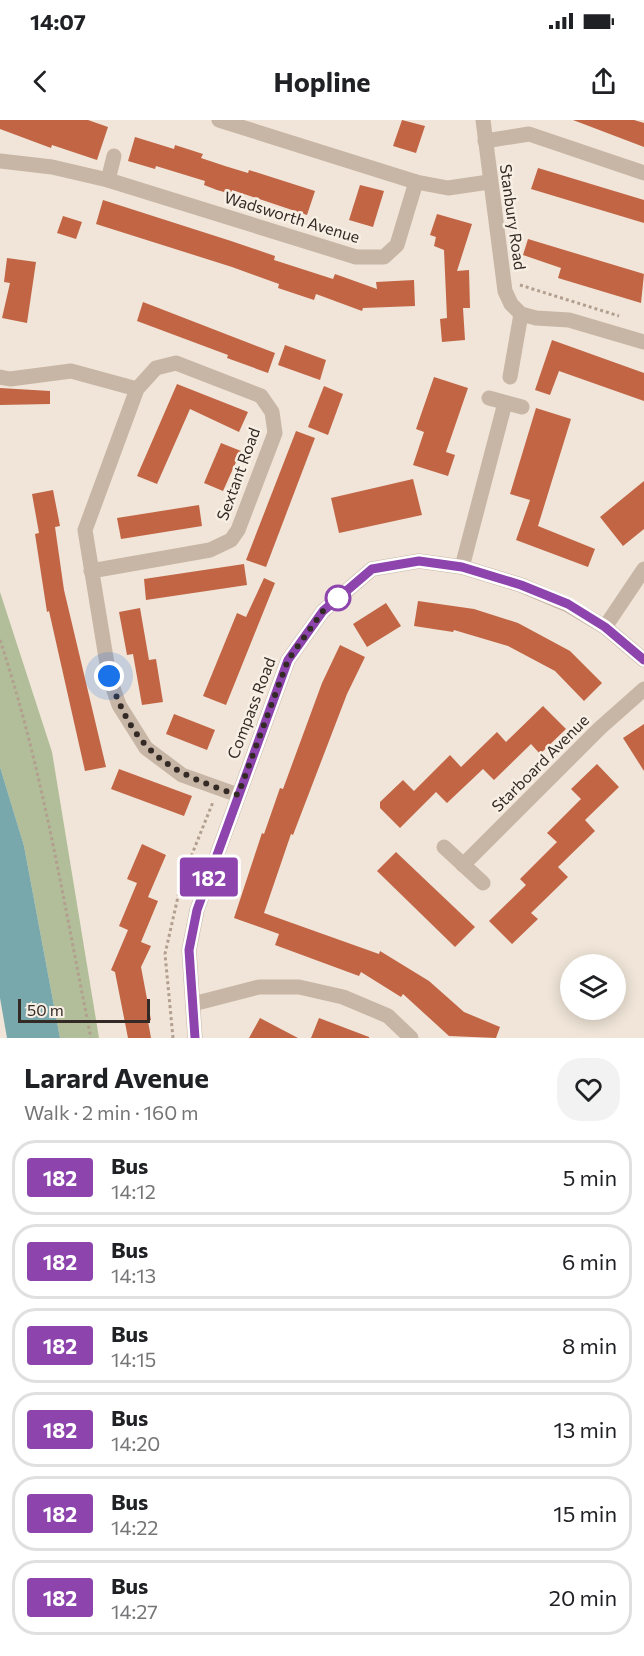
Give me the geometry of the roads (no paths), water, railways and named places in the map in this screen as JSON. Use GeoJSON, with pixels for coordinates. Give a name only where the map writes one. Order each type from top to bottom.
{"type":"FeatureCollection","features":[{"type":"Feature","properties":{"kind":"street"},"geometry":{"type":"LineString","coordinates":[[219,120],[416,182],[448,188],[489,182]]}},
{"type":"Feature","properties":{"kind":"street","name":"Stanbury Road"},"geometry":{"type":"LineString","coordinates":[[483,120],[489,182],[497,218],[504,281],[511,304],[521,314]]}},
{"type":"Feature","properties":{"kind":"street"},"geometry":{"type":"LineString","coordinates":[[484,141],[529,134],[644,173]]}},
{"type":"Feature","properties":{"kind":"street"},"geometry":{"type":"LineString","coordinates":[[108,180],[114,156]]}},
{"type":"Feature","properties":{"kind":"street","name":"Wadsworth Avenue"},"geometry":{"type":"LineString","coordinates":[[0,161],[52,166],[108,180],[356,257],[384,257],[397,245],[416,182]]}},
{"type":"Feature","properties":{"kind":"street"},"geometry":{"type":"LineString","coordinates":[[510,377],[521,314],[536,318],[569,320],[644,342]]}},
{"type":"Feature","properties":{"kind":"street","name":"Sextant Road"},"geometry":{"type":"LineString","coordinates":[[91,571],[210,550],[231,540],[238,530],[275,433],[272,412],[261,396],[176,363],[156,368],[137,389],[85,530],[91,571],[109,676],[119,705],[146,748],[182,775],[238,795]]}},
{"type":"Feature","properties":{"kind":"street"},"geometry":{"type":"LineString","coordinates":[[0,377],[10,379],[71,371],[137,389]]}},
{"type":"Feature","properties":{"kind":"street"},"geometry":{"type":"LineString","coordinates":[[489,398],[522,407]]}},
{"type":"Feature","properties":{"kind":"street"},"geometry":{"type":"LineString","coordinates":[[462,567],[505,403]]}},
{"type":"Feature","properties":{"kind":"street","name":"Compass Road"},"geometry":{"type":"LineString","coordinates":[[195,1038],[189,950],[197,910],[288,660],[323,611],[372,569],[419,561],[462,567],[521,585],[568,604],[605,627],[644,660]]}},
{"type":"Feature","properties":{"kind":"street"},"geometry":{"type":"LineString","coordinates":[[605,627],[644,569]]}},
{"type":"Feature","properties":{"kind":"street","name":"Starboard Avenue"},"geometry":{"type":"LineString","coordinates":[[463,865],[600,728],[644,689]]}},
{"type":"Feature","properties":{"kind":"street"},"geometry":{"type":"LineString","coordinates":[[444,847],[483,883]]}},
{"type":"Feature","properties":{"kind":"street"},"geometry":{"type":"LineString","coordinates":[[193,1004],[259,987],[299,987],[343,997],[388,1016],[411,1038]]}},
{"type":"Feature","properties":{"kind":"water"},"geometry":{"type":"Polygon","coordinates":[[[0,767],[24,846],[60,1038],[7,1038],[0,998],[0,767]]]}}]}
